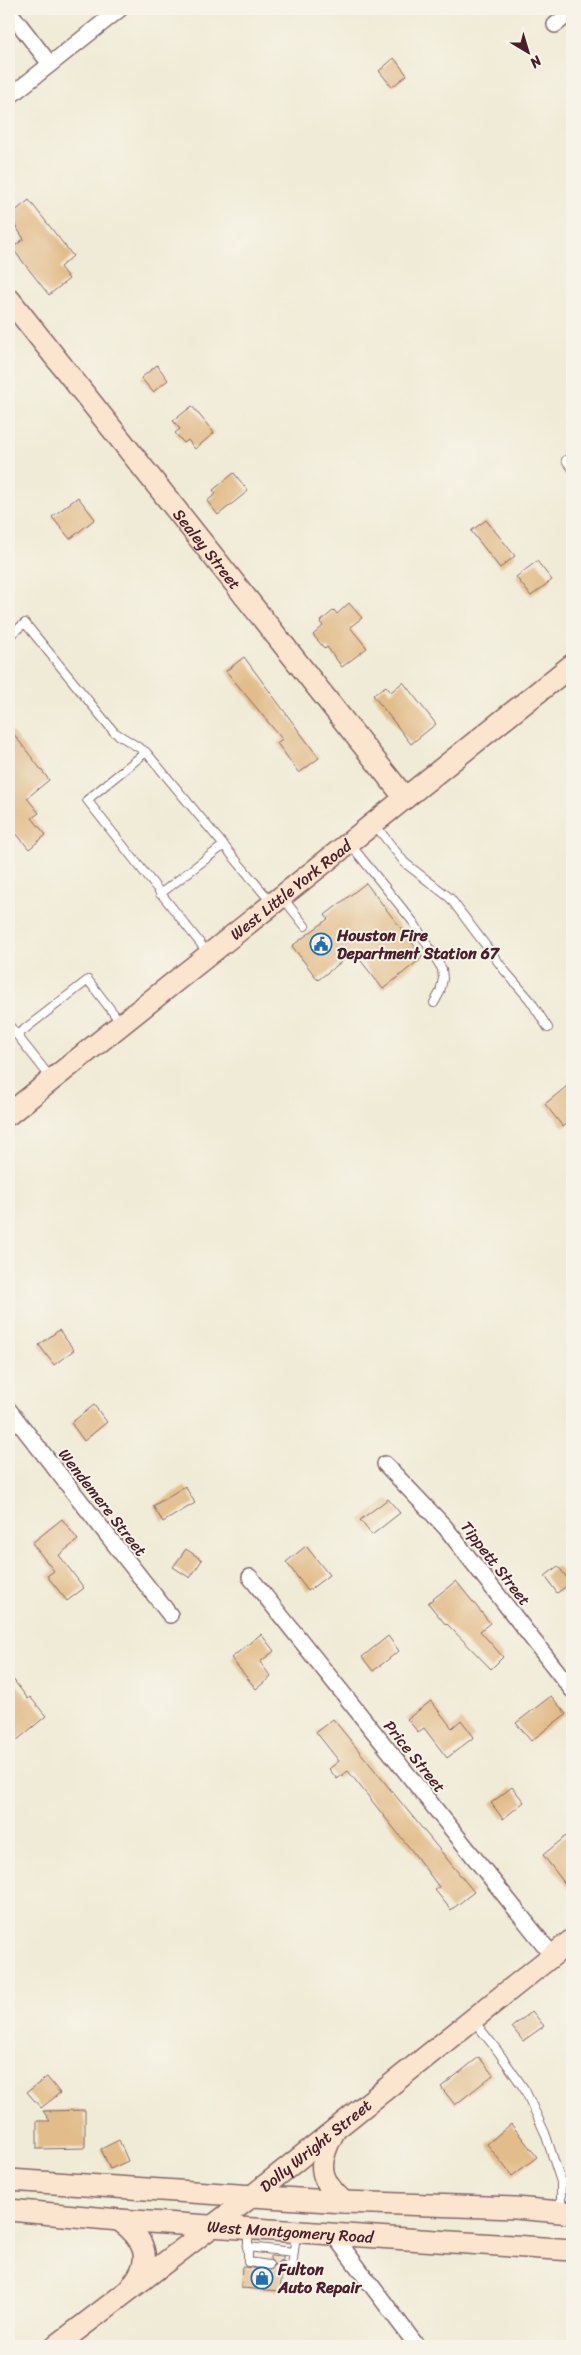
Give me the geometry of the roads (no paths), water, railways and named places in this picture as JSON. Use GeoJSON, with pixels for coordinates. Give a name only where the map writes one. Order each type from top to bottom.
{"type":"FeatureCollection","features":[{"type":"Feature","properties":{"kind":"street"},"geometry":{"type":"LineString","coordinates":[[9,97],[120,9]]}},
{"type":"Feature","properties":{"kind":"street"},"geometry":{"type":"LineString","coordinates":[[9,11],[50,64]]}},
{"type":"Feature","properties":{"kind":"street"},"geometry":{"type":"LineString","coordinates":[[555,25],[572,11]]}},
{"type":"Feature","properties":{"kind":"street","name":"Sealey Street"},"geometry":{"type":"LineString","coordinates":[[9,300],[405,798]]}},
{"type":"Feature","properties":{"kind":"street","name":"West Little York Road"},"geometry":{"type":"LineString","coordinates":[[9,1114],[350,844],[572,665]]}},
{"type":"Feature","properties":{"kind":"street","name":"Wendemere Street"},"geometry":{"type":"LineString","coordinates":[[9,1410],[170,1615]]}},
{"type":"Feature","properties":{"kind":"street","name":"Tippett Street"},"geometry":{"type":"LineString","coordinates":[[386,1464],[445,1527],[572,1690]]}},
{"type":"Feature","properties":{"kind":"street","name":"Price Street"},"geometry":{"type":"LineString","coordinates":[[250,1577],[552,1956]]}},
{"type":"Feature","properties":{"kind":"street","name":"Dolly Wright Street"},"geometry":{"type":"LineString","coordinates":[[56,2346],[252,2196],[572,1940]]}},
{"type":"Feature","properties":{"kind":"street"},"geometry":{"type":"LineString","coordinates":[[336,2128],[327,2144],[322,2169],[329,2189],[344,2202]]}},
{"type":"Feature","properties":{"kind":"street","name":"West Montgomery Road"},"geometry":{"type":"LineString","coordinates":[[9,2180],[344,2202],[515,2208],[566,2213]]}},
{"type":"Feature","properties":{"kind":"street","name":"West Montgomery Road"},"geometry":{"type":"LineString","coordinates":[[9,2210],[212,2227],[248,2238],[295,2242],[332,2233],[572,2250]]}},
{"type":"Feature","properties":{"kind":"street"},"geometry":{"type":"LineString","coordinates":[[120,2220],[130,2228],[145,2252],[145,2265],[142,2274],[130,2288]]}},
{"type":"Feature","properties":{"kind":"street"},"geometry":{"type":"LineString","coordinates":[[332,2233],[416,2346]]}},
{"type":"Feature","properties":{"kind":"lane"},"geometry":{"type":"LineString","coordinates":[[566,460],[572,468]]}},
{"type":"Feature","properties":{"kind":"lane"},"geometry":{"type":"LineString","coordinates":[[9,636],[25,623],[114,732],[146,752],[224,845],[305,926]]}},
{"type":"Feature","properties":{"kind":"lane"},"geometry":{"type":"LineString","coordinates":[[146,752],[87,800],[209,955]]}},
{"type":"Feature","properties":{"kind":"lane"},"geometry":{"type":"LineString","coordinates":[[374,823],[405,862],[450,898],[505,971],[530,1000],[548,1028]]}},
{"type":"Feature","properties":{"kind":"lane"},"geometry":{"type":"LineString","coordinates":[[350,844],[414,923],[442,969],[443,979],[440,992],[434,1003]]}},
{"type":"Feature","properties":{"kind":"lane"},"geometry":{"type":"LineString","coordinates":[[160,894],[224,845]]}},
{"type":"Feature","properties":{"kind":"lane"},"geometry":{"type":"LineString","coordinates":[[16,1035],[88,980],[123,1024]]}},
{"type":"Feature","properties":{"kind":"lane"},"geometry":{"type":"LineString","coordinates":[[9,1025],[53,1080]]}},
{"type":"Feature","properties":{"kind":"lane"},"geometry":{"type":"LineString","coordinates":[[472,2020],[498,2050],[525,2090],[537,2116],[561,2182],[566,2213]]}},
{"type":"Feature","properties":{"kind":"lane"},"geometry":{"type":"LineString","coordinates":[[248,2238],[248,2262],[270,2264]]}},
{"type":"Feature","properties":{"kind":"lane"},"geometry":{"type":"LineString","coordinates":[[282,2266],[292,2267],[295,2242]]}},
{"type":"Feature","properties":{"kind":"place","name":"Houston Fire Department Station 67"},"geometry":{"type":"Point","coordinates":[321,944]}},
{"type":"Feature","properties":{"kind":"place","name":"Fulton Auto Repair"},"geometry":{"type":"Point","coordinates":[262,2278]}}]}
